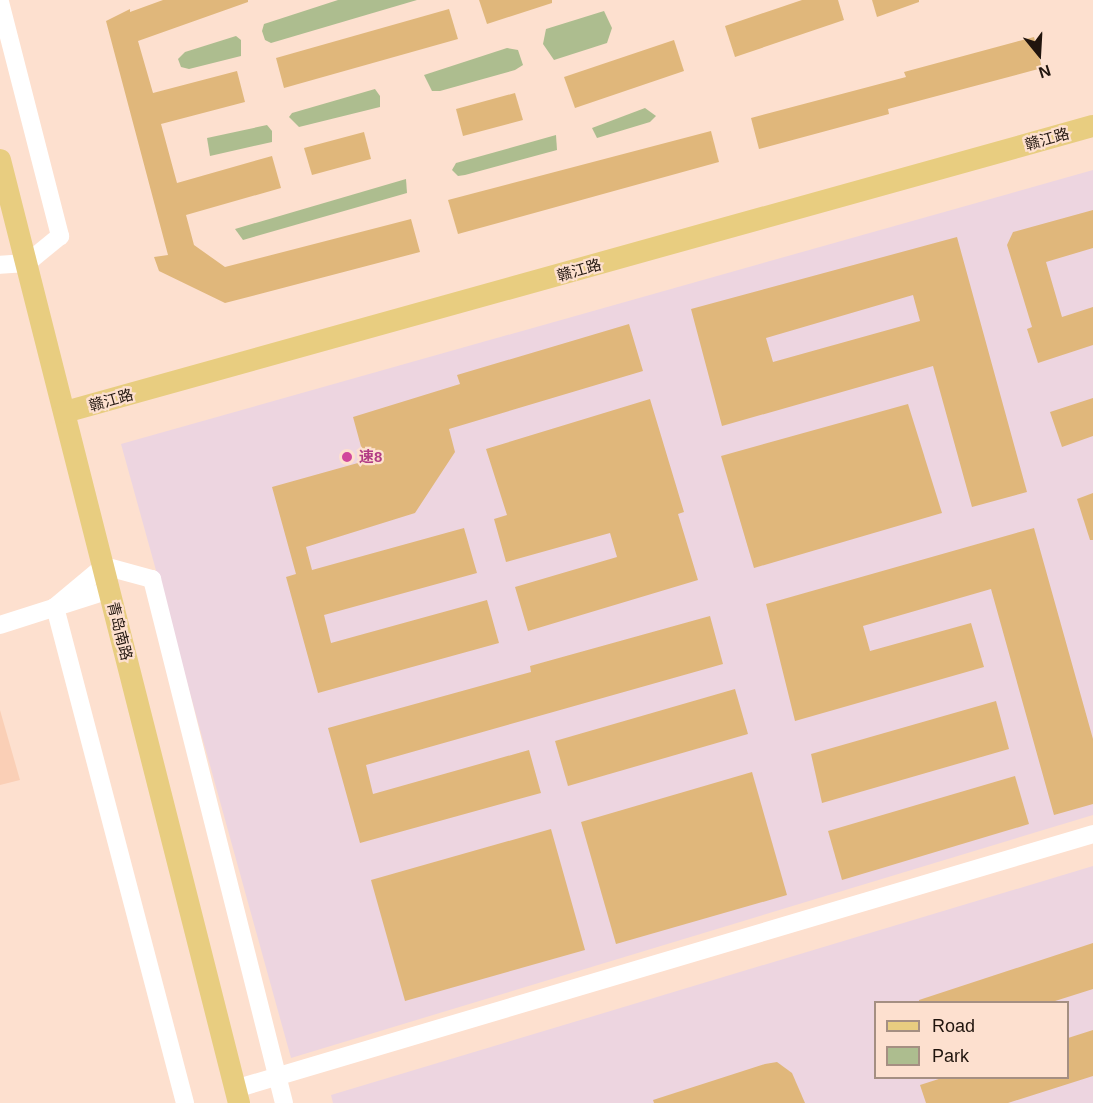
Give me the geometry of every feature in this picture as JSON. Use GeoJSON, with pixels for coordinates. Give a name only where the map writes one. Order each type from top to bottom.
{"type":"FeatureCollection","features":[{"type":"Feature","properties":{"kind":"main road","name":"赣江路"},"geometry":{"type":"LineString","coordinates":[[65,412],[1093,126]]}},
{"type":"Feature","properties":{"kind":"main road","name":"青岛南路"},"geometry":{"type":"LineString","coordinates":[[0,160],[237,1096]]}},
{"type":"Feature","properties":{"kind":"street"},"geometry":{"type":"LineString","coordinates":[[0,2],[60,236],[27,263],[0,265]]}},
{"type":"Feature","properties":{"kind":"street"},"geometry":{"type":"LineString","coordinates":[[55,608],[104,566],[152,579],[284,1103]]}},
{"type":"Feature","properties":{"kind":"street"},"geometry":{"type":"LineString","coordinates":[[0,625],[110,590]]}},
{"type":"Feature","properties":{"kind":"street"},"geometry":{"type":"LineString","coordinates":[[55,608],[185,1103]]}},
{"type":"Feature","properties":{"kind":"street"},"geometry":{"type":"LineString","coordinates":[[237,1096],[278,1078],[1093,834]]}},
{"type":"Feature","properties":{"kind":"shaded area"},"geometry":{"type":"Polygon","coordinates":[[[1093,170],[1093,815],[291,1058],[121,444],[1093,170]]]}},
{"type":"Feature","properties":{"kind":"shaded area"},"geometry":{"type":"Polygon","coordinates":[[[0,710],[20,780],[0,785],[0,710]]]}},
{"type":"Feature","properties":{"kind":"shaded area"},"geometry":{"type":"Polygon","coordinates":[[[1093,866],[1093,1103],[333,1103],[331,1095],[1093,866]]]}},
{"type":"Feature","properties":{"kind":"green space"},"geometry":{"type":"Polygon","coordinates":[[[338,0],[417,0],[271,43],[265,40],[262,31],[264,24],[338,0]]]}},
{"type":"Feature","properties":{"kind":"green space"},"geometry":{"type":"Polygon","coordinates":[[[604,11],[612,28],[607,43],[554,60],[543,44],[546,29],[604,11]]]}},
{"type":"Feature","properties":{"kind":"green space"},"geometry":{"type":"Polygon","coordinates":[[[236,36],[241,40],[241,56],[189,69],[181,67],[178,59],[185,52],[236,36]]]}},
{"type":"Feature","properties":{"kind":"green space"},"geometry":{"type":"Polygon","coordinates":[[[507,48],[518,50],[523,65],[515,70],[440,91],[432,91],[424,75],[507,48]]]}},
{"type":"Feature","properties":{"kind":"green space"},"geometry":{"type":"Polygon","coordinates":[[[375,89],[380,96],[380,107],[299,127],[289,117],[292,113],[375,89]]]}},
{"type":"Feature","properties":{"kind":"green space"},"geometry":{"type":"Polygon","coordinates":[[[645,108],[656,116],[650,122],[597,138],[592,128],[645,108]]]}},
{"type":"Feature","properties":{"kind":"green space"},"geometry":{"type":"Polygon","coordinates":[[[267,125],[272,131],[272,142],[210,156],[207,138],[267,125]]]}},
{"type":"Feature","properties":{"kind":"green space"},"geometry":{"type":"Polygon","coordinates":[[[556,135],[557,150],[465,175],[458,176],[452,170],[456,163],[556,135]]]}},
{"type":"Feature","properties":{"kind":"green space"},"geometry":{"type":"Polygon","coordinates":[[[406,179],[407,193],[243,240],[235,229],[406,179]]]}},
{"type":"Feature","properties":{"kind":"building"},"geometry":{"type":"Polygon","coordinates":[[[163,0],[248,0],[248,2],[138,41],[153,93],[237,71],[245,102],[161,124],[177,183],[272,156],[281,188],[186,215],[194,245],[225,267],[411,219],[420,252],[225,303],[159,271],[154,257],[168,255],[106,21],[130,9],[130,12],[163,0]]]}},
{"type":"Feature","properties":{"kind":"building"},"geometry":{"type":"Polygon","coordinates":[[[479,0],[552,0],[552,3],[487,24],[479,0]]]}},
{"type":"Feature","properties":{"kind":"building"},"geometry":{"type":"Polygon","coordinates":[[[802,0],[838,0],[844,20],[735,57],[725,26],[802,0]]]}},
{"type":"Feature","properties":{"kind":"building"},"geometry":{"type":"Polygon","coordinates":[[[872,0],[919,0],[919,2],[877,17],[872,0]]]}},
{"type":"Feature","properties":{"kind":"building"},"geometry":{"type":"Polygon","coordinates":[[[449,9],[458,39],[284,88],[276,58],[449,9]]]}},
{"type":"Feature","properties":{"kind":"building"},"geometry":{"type":"Polygon","coordinates":[[[1034,37],[1042,68],[888,109],[889,114],[759,149],[751,118],[906,77],[904,72],[1034,37]]]}},
{"type":"Feature","properties":{"kind":"building"},"geometry":{"type":"Polygon","coordinates":[[[674,40],[684,71],[575,108],[564,77],[674,40]]]}},
{"type":"Feature","properties":{"kind":"building"},"geometry":{"type":"Polygon","coordinates":[[[515,93],[523,120],[463,136],[456,109],[515,93]]]}},
{"type":"Feature","properties":{"kind":"building"},"geometry":{"type":"Polygon","coordinates":[[[711,131],[719,162],[458,234],[448,200],[711,131]]]}},
{"type":"Feature","properties":{"kind":"building"},"geometry":{"type":"Polygon","coordinates":[[[364,132],[371,159],[312,175],[304,148],[364,132]]]}},
{"type":"Feature","properties":{"kind":"building"},"geometry":{"type":"Polygon","coordinates":[[[1093,210],[1093,248],[1046,262],[1062,317],[1093,307],[1093,345],[1038,363],[1027,329],[1032,327],[1007,245],[1013,232],[1093,210]]]}},
{"type":"Feature","properties":{"kind":"building"},"geometry":{"type":"Polygon","coordinates":[[[957,237],[1027,492],[972,507],[933,366],[722,426],[691,309],[957,237]],[[913,295],[766,338],[773,362],[920,321],[913,295]]]}},
{"type":"Feature","properties":{"kind":"building"},"geometry":{"type":"Polygon","coordinates":[[[629,324],[643,371],[449,429],[455,452],[415,513],[306,547],[312,570],[464,528],[477,573],[324,615],[331,643],[487,600],[499,643],[318,693],[286,577],[296,574],[272,487],[365,461],[353,417],[460,384],[457,375],[629,324]]]}},
{"type":"Feature","properties":{"kind":"building"},"geometry":{"type":"Polygon","coordinates":[[[1093,398],[1093,436],[1062,447],[1050,412],[1093,398]]]}},
{"type":"Feature","properties":{"kind":"building"},"geometry":{"type":"Polygon","coordinates":[[[650,399],[684,512],[678,514],[698,580],[528,631],[515,587],[617,557],[610,533],[506,562],[494,519],[507,515],[486,449],[650,399]]]}},
{"type":"Feature","properties":{"kind":"building"},"geometry":{"type":"Polygon","coordinates":[[[908,404],[942,513],[754,568],[721,456],[908,404]]]}},
{"type":"Feature","properties":{"kind":"building"},"geometry":{"type":"Polygon","coordinates":[[[1093,493],[1093,540],[1090,540],[1077,499],[1093,493]]]}},
{"type":"Feature","properties":{"kind":"building"},"geometry":{"type":"Polygon","coordinates":[[[1034,528],[1093,739],[1093,804],[1054,815],[991,589],[863,626],[870,651],[971,623],[984,667],[795,721],[766,604],[1034,528]]]}},
{"type":"Feature","properties":{"kind":"building"},"geometry":{"type":"Polygon","coordinates":[[[710,616],[723,664],[366,765],[373,794],[529,750],[541,793],[360,843],[328,728],[531,672],[530,666],[710,616]]]}},
{"type":"Feature","properties":{"kind":"building"},"geometry":{"type":"Polygon","coordinates":[[[735,689],[748,734],[568,786],[555,741],[735,689]]]}},
{"type":"Feature","properties":{"kind":"building"},"geometry":{"type":"Polygon","coordinates":[[[996,701],[1009,749],[822,803],[811,754],[996,701]]]}},
{"type":"Feature","properties":{"kind":"building"},"geometry":{"type":"Polygon","coordinates":[[[752,772],[787,895],[616,944],[581,822],[752,772]]]}},
{"type":"Feature","properties":{"kind":"building"},"geometry":{"type":"Polygon","coordinates":[[[1015,776],[1029,824],[842,880],[828,831],[1015,776]]]}},
{"type":"Feature","properties":{"kind":"building"},"geometry":{"type":"Polygon","coordinates":[[[551,829],[585,950],[405,1001],[371,880],[551,829]]]}},
{"type":"Feature","properties":{"kind":"building"},"geometry":{"type":"Polygon","coordinates":[[[1093,943],[1093,989],[1055,1001],[919,1000],[1093,943]]]}},
{"type":"Feature","properties":{"kind":"building"},"geometry":{"type":"Polygon","coordinates":[[[1093,1030],[1093,1076],[1008,1103],[926,1103],[920,1085],[939,1079],[1069,1079],[1069,1038],[1093,1030]]]}},
{"type":"Feature","properties":{"kind":"building"},"geometry":{"type":"Polygon","coordinates":[[[777,1062],[792,1073],[805,1103],[654,1103],[653,1100],[765,1064],[777,1062]]]}},
{"type":"Feature","properties":{"kind":"place","name":"速8"},"geometry":{"type":"Point","coordinates":[347,457]}}]}
